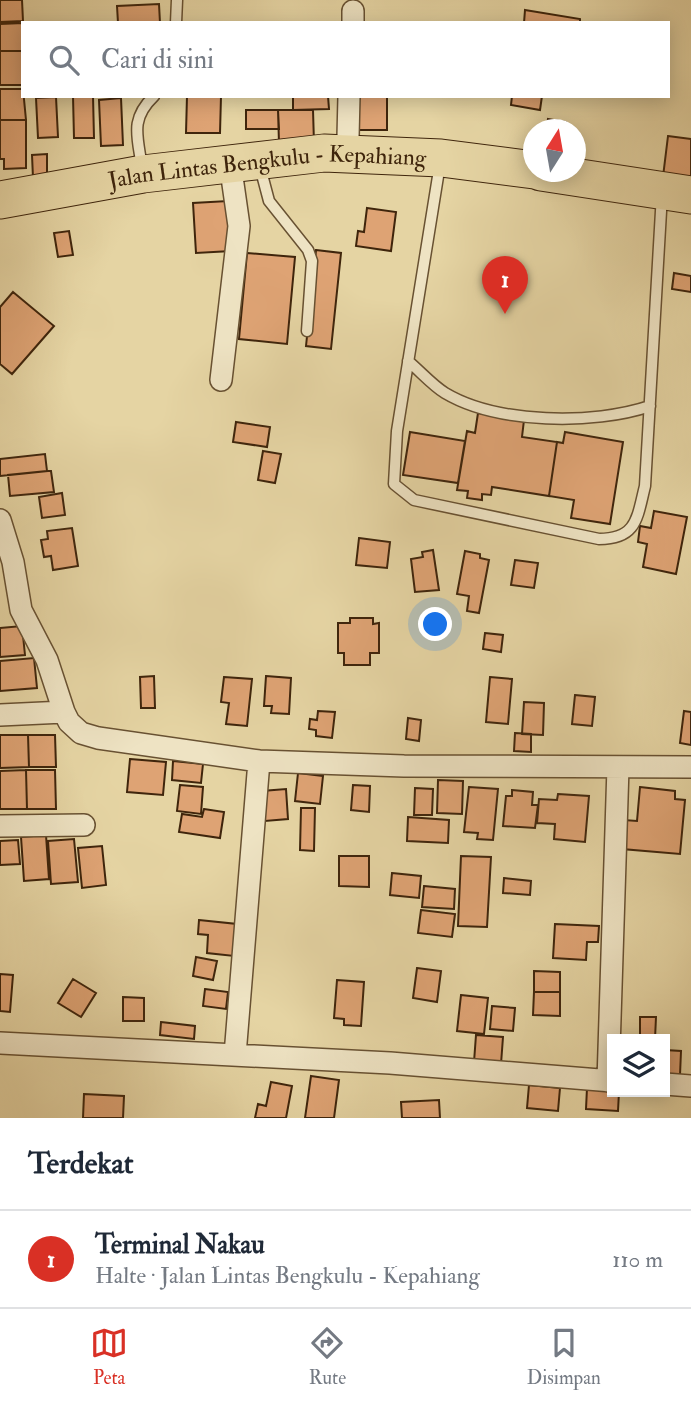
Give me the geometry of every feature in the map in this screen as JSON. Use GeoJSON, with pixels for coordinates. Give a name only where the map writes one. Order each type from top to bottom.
{"type":"FeatureCollection","features":[{"type":"Feature","properties":{"kind":"highway","name":"Jalan Lintas Bengkulu - Kepahiang"},"geometry":{"type":"LineString","coordinates":[[0,200],[143,174],[344,154],[441,158],[523,169]]}},
{"type":"Feature","properties":{"kind":"highway"},"geometry":{"type":"LineString","coordinates":[[586,179],[677,192]]}},
{"type":"Feature","properties":{"kind":"street"},"geometry":{"type":"LineString","coordinates":[[344,154],[348,137],[349,98]]}},
{"type":"Feature","properties":{"kind":"street"},"geometry":{"type":"LineString","coordinates":[[221,380],[244,162]]}},
{"type":"Feature","properties":{"kind":"street"},"geometry":{"type":"LineString","coordinates":[[0,520],[13,562],[10,610],[47,660],[64,712],[69,722],[81,733],[99,738],[259,761],[404,766],[691,767]]}},
{"type":"Feature","properties":{"kind":"street"},"geometry":{"type":"LineString","coordinates":[[0,715],[64,712]]}},
{"type":"Feature","properties":{"kind":"street"},"geometry":{"type":"LineString","coordinates":[[235,1055],[259,761]]}},
{"type":"Feature","properties":{"kind":"street"},"geometry":{"type":"LineString","coordinates":[[611,1034],[618,767]]}},
{"type":"Feature","properties":{"kind":"street"},"geometry":{"type":"LineString","coordinates":[[0,826],[84,825]]}},
{"type":"Feature","properties":{"kind":"street"},"geometry":{"type":"LineString","coordinates":[[0,1043],[390,1063],[607,1081]]}},
{"type":"Feature","properties":{"kind":"street"},"geometry":{"type":"LineString","coordinates":[[670,1084],[691,1086]]}},
{"type":"Feature","properties":{"kind":"lane"},"geometry":{"type":"LineString","coordinates":[[176,21],[177,0]]}},
{"type":"Feature","properties":{"kind":"lane"},"geometry":{"type":"LineString","coordinates":[[143,174],[136,124],[142,108],[152,98]]}},
{"type":"Feature","properties":{"kind":"lane"},"geometry":{"type":"LineString","coordinates":[[441,158],[408,361],[394,461],[394,484],[414,500],[599,539],[615,539],[629,533],[637,518],[645,486],[650,406],[677,192]]}},
{"type":"Feature","properties":{"kind":"lane"},"geometry":{"type":"LineString","coordinates":[[244,162],[269,201],[308,250],[312,261],[307,331]]}},
{"type":"Feature","properties":{"kind":"lane"},"geometry":{"type":"LineString","coordinates":[[408,361],[445,393],[491,410],[565,419],[603,418],[650,406]]}},
{"type":"Feature","properties":{"kind":"building"},"geometry":{"type":"Polygon","coordinates":[[[0,0],[22,0],[23,21],[0,22],[0,0]]]}},
{"type":"Feature","properties":{"kind":"building"},"geometry":{"type":"Polygon","coordinates":[[[159,4],[160,21],[118,21],[117,6],[159,4]]]}},
{"type":"Feature","properties":{"kind":"building"},"geometry":{"type":"Polygon","coordinates":[[[525,10],[580,19],[580,21],[524,21],[525,10]]]}},
{"type":"Feature","properties":{"kind":"building"},"geometry":{"type":"Polygon","coordinates":[[[21,23],[21,51],[0,51],[0,24],[21,23]]]}},
{"type":"Feature","properties":{"kind":"building"},"geometry":{"type":"Polygon","coordinates":[[[0,51],[21,51],[21,85],[0,85],[0,51]]]}},
{"type":"Feature","properties":{"kind":"building"},"geometry":{"type":"Polygon","coordinates":[[[0,89],[21,89],[26,120],[0,120],[0,89]]]}},
{"type":"Feature","properties":{"kind":"building"},"geometry":{"type":"Polygon","coordinates":[[[36,98],[56,98],[58,137],[38,138],[36,98]]]}},
{"type":"Feature","properties":{"kind":"building"},"geometry":{"type":"Polygon","coordinates":[[[73,98],[93,98],[94,138],[74,138],[73,98]]]}},
{"type":"Feature","properties":{"kind":"building"},"geometry":{"type":"Polygon","coordinates":[[[121,98],[123,145],[101,146],[99,100],[121,98]]]}},
{"type":"Feature","properties":{"kind":"building"},"geometry":{"type":"Polygon","coordinates":[[[187,98],[221,98],[220,133],[186,133],[187,98]]]}},
{"type":"Feature","properties":{"kind":"building"},"geometry":{"type":"Polygon","coordinates":[[[293,98],[328,98],[329,109],[293,110],[293,98]]]}},
{"type":"Feature","properties":{"kind":"building"},"geometry":{"type":"Polygon","coordinates":[[[355,98],[387,98],[387,130],[355,130],[355,98]]]}},
{"type":"Feature","properties":{"kind":"building"},"geometry":{"type":"Polygon","coordinates":[[[512,98],[542,98],[540,110],[511,105],[512,98]]]}},
{"type":"Feature","properties":{"kind":"building"},"geometry":{"type":"Polygon","coordinates":[[[246,110],[278,110],[279,129],[246,129],[246,110]]]}},
{"type":"Feature","properties":{"kind":"building"},"geometry":{"type":"Polygon","coordinates":[[[278,110],[313,110],[314,143],[279,143],[278,110]]]}},
{"type":"Feature","properties":{"kind":"building"},"geometry":{"type":"Polygon","coordinates":[[[0,120],[26,120],[26,168],[4,169],[4,159],[0,159],[0,120]]]}},
{"type":"Feature","properties":{"kind":"building"},"geometry":{"type":"Polygon","coordinates":[[[668,136],[691,139],[691,189],[662,185],[668,136]]]}},
{"type":"Feature","properties":{"kind":"building"},"geometry":{"type":"Polygon","coordinates":[[[47,154],[47,178],[33,178],[32,155],[47,154]]]}},
{"type":"Feature","properties":{"kind":"building"},"geometry":{"type":"Polygon","coordinates":[[[228,201],[231,251],[196,253],[193,203],[228,201]]]}},
{"type":"Feature","properties":{"kind":"building"},"geometry":{"type":"Polygon","coordinates":[[[367,208],[396,212],[391,251],[356,246],[358,231],[364,232],[367,208]]]}},
{"type":"Feature","properties":{"kind":"building"},"geometry":{"type":"Polygon","coordinates":[[[69,231],[73,255],[58,257],[54,233],[69,231]]]}},
{"type":"Feature","properties":{"kind":"building"},"geometry":{"type":"Polygon","coordinates":[[[316,250],[341,253],[331,349],[306,346],[316,250]]]}},
{"type":"Feature","properties":{"kind":"building"},"geometry":{"type":"Polygon","coordinates":[[[247,253],[295,257],[287,344],[239,339],[247,253]]]}},
{"type":"Feature","properties":{"kind":"building"},"geometry":{"type":"Polygon","coordinates":[[[674,273],[691,276],[691,292],[672,289],[674,273]]]}},
{"type":"Feature","properties":{"kind":"building"},"geometry":{"type":"Polygon","coordinates":[[[13,292],[54,326],[12,374],[0,364],[0,307],[13,292]]]}},
{"type":"Feature","properties":{"kind":"building"},"geometry":{"type":"Polygon","coordinates":[[[478,413],[524,420],[522,437],[557,442],[549,496],[492,487],[491,495],[482,494],[482,500],[467,498],[468,491],[457,490],[467,431],[475,433],[478,413]]]}},
{"type":"Feature","properties":{"kind":"building"},"geometry":{"type":"Polygon","coordinates":[[[236,422],[270,427],[267,447],[233,442],[236,422]]]}},
{"type":"Feature","properties":{"kind":"building"},"geometry":{"type":"Polygon","coordinates":[[[410,432],[465,441],[458,483],[403,475],[410,432]]]}},
{"type":"Feature","properties":{"kind":"building"},"geometry":{"type":"Polygon","coordinates":[[[565,432],[623,442],[610,524],[571,518],[574,500],[549,496],[557,442],[563,443],[565,432]]]}},
{"type":"Feature","properties":{"kind":"building"},"geometry":{"type":"Polygon","coordinates":[[[263,451],[281,454],[275,483],[258,480],[263,451]]]}},
{"type":"Feature","properties":{"kind":"building"},"geometry":{"type":"Polygon","coordinates":[[[45,454],[47,471],[0,476],[0,459],[45,454]]]}},
{"type":"Feature","properties":{"kind":"building"},"geometry":{"type":"Polygon","coordinates":[[[51,471],[54,492],[10,496],[8,475],[51,471]]]}},
{"type":"Feature","properties":{"kind":"building"},"geometry":{"type":"Polygon","coordinates":[[[62,493],[65,515],[42,518],[39,497],[62,493]]]}},
{"type":"Feature","properties":{"kind":"building"},"geometry":{"type":"Polygon","coordinates":[[[654,511],[687,517],[676,574],[643,567],[647,544],[638,542],[640,526],[651,528],[654,511]]]}},
{"type":"Feature","properties":{"kind":"building"},"geometry":{"type":"Polygon","coordinates":[[[72,528],[78,566],[53,570],[51,556],[44,557],[41,540],[48,539],[47,531],[72,528]]]}},
{"type":"Feature","properties":{"kind":"building"},"geometry":{"type":"Polygon","coordinates":[[[359,538],[390,542],[387,568],[356,565],[359,538]]]}},
{"type":"Feature","properties":{"kind":"building"},"geometry":{"type":"Polygon","coordinates":[[[433,550],[439,590],[415,592],[411,559],[423,557],[422,552],[433,550]]]}},
{"type":"Feature","properties":{"kind":"building"},"geometry":{"type":"Polygon","coordinates":[[[465,551],[480,554],[480,558],[489,560],[479,613],[467,611],[469,596],[457,594],[465,551]]]}},
{"type":"Feature","properties":{"kind":"building"},"geometry":{"type":"Polygon","coordinates":[[[515,560],[538,563],[534,588],[511,585],[515,560]]]}},
{"type":"Feature","properties":{"kind":"building"},"geometry":{"type":"Polygon","coordinates":[[[350,618],[373,618],[373,624],[379,623],[379,653],[370,653],[370,665],[344,665],[344,653],[338,653],[338,623],[350,623],[350,618]]]}},
{"type":"Feature","properties":{"kind":"building"},"geometry":{"type":"Polygon","coordinates":[[[22,626],[25,655],[0,657],[0,628],[22,626]]]}},
{"type":"Feature","properties":{"kind":"building"},"geometry":{"type":"Polygon","coordinates":[[[485,633],[503,635],[501,652],[483,649],[485,633]]]}},
{"type":"Feature","properties":{"kind":"building"},"geometry":{"type":"Polygon","coordinates":[[[34,658],[37,688],[0,691],[0,661],[34,658]]]}},
{"type":"Feature","properties":{"kind":"building"},"geometry":{"type":"Polygon","coordinates":[[[154,676],[155,708],[141,708],[140,677],[154,676]]]}},
{"type":"Feature","properties":{"kind":"building"},"geometry":{"type":"Polygon","coordinates":[[[266,676],[291,678],[289,714],[271,713],[272,706],[264,706],[266,676]]]}},
{"type":"Feature","properties":{"kind":"building"},"geometry":{"type":"Polygon","coordinates":[[[224,677],[252,679],[247,726],[226,724],[229,703],[221,702],[224,677]]]}},
{"type":"Feature","properties":{"kind":"building"},"geometry":{"type":"Polygon","coordinates":[[[490,677],[512,679],[508,724],[486,722],[490,677]]]}},
{"type":"Feature","properties":{"kind":"building"},"geometry":{"type":"Polygon","coordinates":[[[575,695],[595,697],[592,726],[572,724],[575,695]]]}},
{"type":"Feature","properties":{"kind":"building"},"geometry":{"type":"Polygon","coordinates":[[[524,702],[544,703],[543,735],[522,734],[524,702]]]}},
{"type":"Feature","properties":{"kind":"building"},"geometry":{"type":"Polygon","coordinates":[[[318,711],[335,712],[332,738],[316,736],[316,730],[309,729],[310,719],[317,720],[318,711]]]}},
{"type":"Feature","properties":{"kind":"building"},"geometry":{"type":"Polygon","coordinates":[[[684,711],[691,712],[691,745],[680,743],[684,711]]]}},
{"type":"Feature","properties":{"kind":"building"},"geometry":{"type":"Polygon","coordinates":[[[408,718],[421,720],[419,741],[406,739],[408,718]]]}},
{"type":"Feature","properties":{"kind":"building"},"geometry":{"type":"Polygon","coordinates":[[[515,733],[531,734],[531,752],[514,751],[515,733]]]}},
{"type":"Feature","properties":{"kind":"building"},"geometry":{"type":"Polygon","coordinates":[[[0,735],[28,735],[29,767],[0,768],[0,735]]]}},
{"type":"Feature","properties":{"kind":"building"},"geometry":{"type":"Polygon","coordinates":[[[28,735],[55,735],[56,767],[29,767],[28,735]]]}},
{"type":"Feature","properties":{"kind":"building"},"geometry":{"type":"Polygon","coordinates":[[[130,759],[166,762],[163,795],[127,792],[130,759]]]}},
{"type":"Feature","properties":{"kind":"building"},"geometry":{"type":"Polygon","coordinates":[[[173,761],[203,764],[201,783],[172,780],[173,761]]]}},
{"type":"Feature","properties":{"kind":"building"},"geometry":{"type":"Polygon","coordinates":[[[26,770],[55,770],[56,809],[27,809],[26,770]]]}},
{"type":"Feature","properties":{"kind":"building"},"geometry":{"type":"Polygon","coordinates":[[[26,770],[27,809],[0,809],[0,771],[26,770]]]}},
{"type":"Feature","properties":{"kind":"building"},"geometry":{"type":"Polygon","coordinates":[[[298,773],[323,776],[320,804],[295,801],[298,773]]]}},
{"type":"Feature","properties":{"kind":"building"},"geometry":{"type":"Polygon","coordinates":[[[438,780],[463,781],[462,814],[437,813],[438,780]]]}},
{"type":"Feature","properties":{"kind":"building"},"geometry":{"type":"Polygon","coordinates":[[[180,785],[203,787],[201,814],[177,811],[180,785]]]}},
{"type":"Feature","properties":{"kind":"building"},"geometry":{"type":"Polygon","coordinates":[[[353,785],[370,786],[369,812],[351,810],[353,785]]]}},
{"type":"Feature","properties":{"kind":"building"},"geometry":{"type":"Polygon","coordinates":[[[469,787],[498,789],[493,840],[477,839],[478,833],[464,832],[469,787]]]}},
{"type":"Feature","properties":{"kind":"building"},"geometry":{"type":"Polygon","coordinates":[[[640,787],[675,791],[675,799],[685,800],[680,854],[622,849],[624,820],[637,821],[640,787]]]}},
{"type":"Feature","properties":{"kind":"building"},"geometry":{"type":"Polygon","coordinates":[[[415,788],[433,789],[432,815],[414,815],[415,788]]]}},
{"type":"Feature","properties":{"kind":"building"},"geometry":{"type":"Polygon","coordinates":[[[286,789],[288,819],[265,821],[262,791],[286,789]]]}},
{"type":"Feature","properties":{"kind":"building"},"geometry":{"type":"Polygon","coordinates":[[[512,790],[533,792],[532,805],[538,805],[535,828],[503,826],[506,796],[512,796],[512,790]]]}},
{"type":"Feature","properties":{"kind":"building"},"geometry":{"type":"Polygon","coordinates":[[[558,794],[589,796],[585,842],[554,839],[555,824],[537,823],[539,799],[557,800],[558,794]]]}},
{"type":"Feature","properties":{"kind":"building"},"geometry":{"type":"Polygon","coordinates":[[[301,808],[315,808],[314,851],[300,850],[301,808]]]}},
{"type":"Feature","properties":{"kind":"building"},"geometry":{"type":"Polygon","coordinates":[[[204,809],[224,812],[220,838],[179,832],[182,814],[202,817],[204,809]]]}},
{"type":"Feature","properties":{"kind":"building"},"geometry":{"type":"Polygon","coordinates":[[[408,817],[449,820],[448,843],[407,841],[408,817]]]}},
{"type":"Feature","properties":{"kind":"building"},"geometry":{"type":"Polygon","coordinates":[[[46,835],[49,879],[24,881],[21,837],[46,835]]]}},
{"type":"Feature","properties":{"kind":"building"},"geometry":{"type":"Polygon","coordinates":[[[74,839],[78,882],[51,884],[48,841],[74,839]]]}},
{"type":"Feature","properties":{"kind":"building"},"geometry":{"type":"Polygon","coordinates":[[[18,840],[20,864],[0,865],[0,841],[18,840]]]}},
{"type":"Feature","properties":{"kind":"building"},"geometry":{"type":"Polygon","coordinates":[[[102,846],[106,885],[82,888],[78,848],[102,846]]]}},
{"type":"Feature","properties":{"kind":"building"},"geometry":{"type":"Polygon","coordinates":[[[339,856],[369,856],[369,887],[339,886],[339,856]]]}},
{"type":"Feature","properties":{"kind":"building"},"geometry":{"type":"Polygon","coordinates":[[[461,856],[491,857],[487,927],[458,926],[461,856]]]}},
{"type":"Feature","properties":{"kind":"building"},"geometry":{"type":"Polygon","coordinates":[[[392,873],[421,876],[419,898],[390,895],[392,873]]]}},
{"type":"Feature","properties":{"kind":"building"},"geometry":{"type":"Polygon","coordinates":[[[504,878],[531,881],[530,895],[503,893],[504,878]]]}},
{"type":"Feature","properties":{"kind":"building"},"geometry":{"type":"Polygon","coordinates":[[[424,886],[455,889],[454,909],[422,907],[424,886]]]}},
{"type":"Feature","properties":{"kind":"building"},"geometry":{"type":"Polygon","coordinates":[[[421,910],[455,914],[452,937],[418,933],[421,910]]]}},
{"type":"Feature","properties":{"kind":"building"},"geometry":{"type":"Polygon","coordinates":[[[199,920],[237,924],[234,956],[207,953],[208,935],[198,934],[199,920]]]}},
{"type":"Feature","properties":{"kind":"building"},"geometry":{"type":"Polygon","coordinates":[[[555,924],[599,926],[598,942],[587,942],[586,960],[553,958],[555,924]]]}},
{"type":"Feature","properties":{"kind":"building"},"geometry":{"type":"Polygon","coordinates":[[[196,957],[217,961],[213,980],[193,976],[196,957]]]}},
{"type":"Feature","properties":{"kind":"building"},"geometry":{"type":"Polygon","coordinates":[[[417,968],[441,971],[437,1002],[413,998],[417,968]]]}},
{"type":"Feature","properties":{"kind":"building"},"geometry":{"type":"Polygon","coordinates":[[[534,971],[560,972],[560,992],[534,992],[534,971]]]}},
{"type":"Feature","properties":{"kind":"building"},"geometry":{"type":"Polygon","coordinates":[[[0,974],[13,975],[10,1012],[0,1011],[0,974]]]}},
{"type":"Feature","properties":{"kind":"building"},"geometry":{"type":"Polygon","coordinates":[[[73,979],[96,993],[81,1017],[58,1003],[73,979]]]}},
{"type":"Feature","properties":{"kind":"building"},"geometry":{"type":"Polygon","coordinates":[[[337,980],[364,982],[361,1026],[344,1025],[344,1019],[334,1018],[337,980]]]}},
{"type":"Feature","properties":{"kind":"building"},"geometry":{"type":"Polygon","coordinates":[[[205,989],[228,992],[226,1009],[203,1006],[205,989]]]}},
{"type":"Feature","properties":{"kind":"building"},"geometry":{"type":"Polygon","coordinates":[[[534,992],[560,992],[560,1016],[533,1015],[534,992]]]}},
{"type":"Feature","properties":{"kind":"building"},"geometry":{"type":"Polygon","coordinates":[[[461,995],[488,998],[484,1034],[457,1031],[461,995]]]}},
{"type":"Feature","properties":{"kind":"building"},"geometry":{"type":"Polygon","coordinates":[[[123,997],[144,998],[144,1021],[123,1021],[123,997]]]}},
{"type":"Feature","properties":{"kind":"building"},"geometry":{"type":"Polygon","coordinates":[[[492,1006],[515,1008],[513,1031],[490,1029],[492,1006]]]}},
{"type":"Feature","properties":{"kind":"building"},"geometry":{"type":"Polygon","coordinates":[[[640,1017],[656,1017],[655,1034],[640,1034],[640,1017]]]}},
{"type":"Feature","properties":{"kind":"building"},"geometry":{"type":"Polygon","coordinates":[[[161,1022],[195,1026],[194,1039],[160,1035],[161,1022]]]}},
{"type":"Feature","properties":{"kind":"building"},"geometry":{"type":"Polygon","coordinates":[[[476,1035],[503,1037],[501,1064],[474,1062],[476,1035]]]}},
{"type":"Feature","properties":{"kind":"building"},"geometry":{"type":"Polygon","coordinates":[[[670,1050],[681,1051],[680,1075],[670,1074],[670,1050]]]}},
{"type":"Feature","properties":{"kind":"building"},"geometry":{"type":"Polygon","coordinates":[[[311,1076],[339,1080],[334,1118],[305,1118],[311,1076]]]}},
{"type":"Feature","properties":{"kind":"building"},"geometry":{"type":"Polygon","coordinates":[[[271,1082],[292,1086],[286,1118],[255,1118],[258,1104],[266,1106],[271,1082]]]}},
{"type":"Feature","properties":{"kind":"building"},"geometry":{"type":"Polygon","coordinates":[[[529,1085],[560,1088],[558,1111],[527,1108],[529,1085]]]}},
{"type":"Feature","properties":{"kind":"building"},"geometry":{"type":"Polygon","coordinates":[[[587,1088],[607,1090],[607,1097],[619,1097],[618,1111],[586,1109],[587,1088]]]}},
{"type":"Feature","properties":{"kind":"building"},"geometry":{"type":"Polygon","coordinates":[[[84,1094],[124,1096],[123,1118],[83,1118],[84,1094]]]}},
{"type":"Feature","properties":{"kind":"building"},"geometry":{"type":"Polygon","coordinates":[[[439,1100],[440,1118],[402,1118],[401,1102],[439,1100]]]}},
{"type":"Feature","properties":{"kind":"place","name":"Terminal Nakau"},"geometry":{"type":"Point","coordinates":[505,314]}}]}
